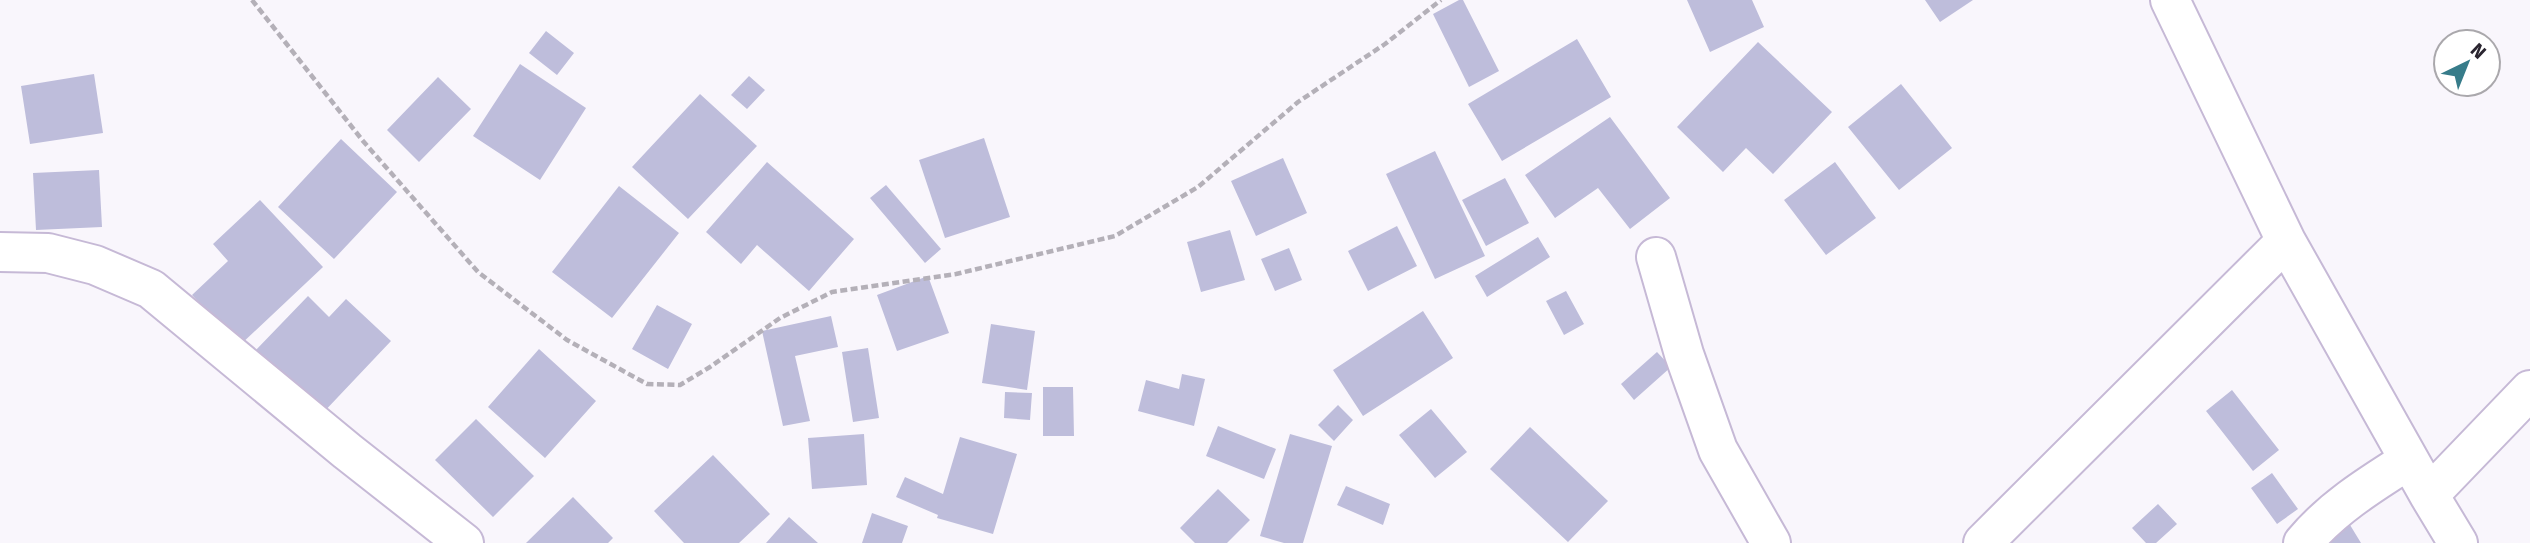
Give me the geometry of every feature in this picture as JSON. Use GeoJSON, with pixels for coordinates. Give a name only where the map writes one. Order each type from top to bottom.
{"type":"FeatureCollection","features":[{"type":"Feature","properties":{"kind":"street"},"geometry":{"type":"LineString","coordinates":[[2170,0],[2286,241],[2458,543]]}},
{"type":"Feature","properties":{"kind":"street"},"geometry":{"type":"LineString","coordinates":[[1983,543],[2014,525],[2286,241]]}},
{"type":"Feature","properties":{"kind":"street"},"geometry":{"type":"LineString","coordinates":[[0,252],[48,253],[95,265],[151,289],[347,451],[464,543]]}},
{"type":"Feature","properties":{"kind":"street"},"geometry":{"type":"LineString","coordinates":[[1656,257],[1684,354],[1718,450],[1771,543]]}},
{"type":"Feature","properties":{"kind":"street"},"geometry":{"type":"LineString","coordinates":[[2429,495],[2530,390]]}},
{"type":"Feature","properties":{"kind":"street"},"geometry":{"type":"LineString","coordinates":[[2303,543],[2320,523],[2409,460]]}},
{"type":"Feature","properties":{"kind":"path"},"geometry":{"type":"LineString","coordinates":[[252,0],[363,141],[478,272],[567,340],[648,384],[680,385],[780,318],[832,292],[956,274],[1115,236],[1198,187],[1298,102],[1385,44],[1441,0]]}},
{"type":"Feature","properties":{"kind":"building"},"geometry":{"type":"Polygon","coordinates":[[[1463,0],[1499,71],[1469,87],[1433,14],[1463,0]]]}},
{"type":"Feature","properties":{"kind":"building"},"geometry":{"type":"Polygon","coordinates":[[[1687,0],[1752,0],[1764,27],[1710,52],[1687,0]]]}},
{"type":"Feature","properties":{"kind":"building"},"geometry":{"type":"Polygon","coordinates":[[[1925,0],[1973,0],[1940,22],[1925,0]]]}},
{"type":"Feature","properties":{"kind":"building"},"geometry":{"type":"Polygon","coordinates":[[[546,31],[574,53],[557,75],[529,53],[546,31]]]}},
{"type":"Feature","properties":{"kind":"building"},"geometry":{"type":"Polygon","coordinates":[[[1577,39],[1611,97],[1502,161],[1468,104],[1577,39]]]}},
{"type":"Feature","properties":{"kind":"building"},"geometry":{"type":"Polygon","coordinates":[[[1758,42],[1832,112],[1773,174],[1746,148],[1723,172],[1677,127],[1758,42]]]}},
{"type":"Feature","properties":{"kind":"building"},"geometry":{"type":"Polygon","coordinates":[[[520,64],[586,108],[540,180],[473,136],[520,64]]]}},
{"type":"Feature","properties":{"kind":"building"},"geometry":{"type":"Polygon","coordinates":[[[94,74],[103,133],[30,144],[21,86],[94,74]]]}},
{"type":"Feature","properties":{"kind":"building"},"geometry":{"type":"Polygon","coordinates":[[[749,76],[765,90],[747,109],[731,95],[749,76]]]}},
{"type":"Feature","properties":{"kind":"building"},"geometry":{"type":"Polygon","coordinates":[[[438,77],[471,109],[419,162],[387,130],[438,77]]]}},
{"type":"Feature","properties":{"kind":"building"},"geometry":{"type":"Polygon","coordinates":[[[1901,84],[1952,148],[1899,190],[1848,127],[1901,84]]]}},
{"type":"Feature","properties":{"kind":"building"},"geometry":{"type":"Polygon","coordinates":[[[700,94],[757,146],[688,219],[632,167],[700,94]]]}},
{"type":"Feature","properties":{"kind":"building"},"geometry":{"type":"Polygon","coordinates":[[[1610,117],[1670,198],[1630,229],[1598,188],[1555,218],[1525,175],[1610,117]]]}},
{"type":"Feature","properties":{"kind":"building"},"geometry":{"type":"Polygon","coordinates":[[[984,138],[1010,217],[945,238],[919,160],[984,138]]]}},
{"type":"Feature","properties":{"kind":"building"},"geometry":{"type":"Polygon","coordinates":[[[341,139],[397,192],[334,259],[278,207],[341,139]]]}},
{"type":"Feature","properties":{"kind":"building"},"geometry":{"type":"Polygon","coordinates":[[[1435,151],[1485,256],[1435,279],[1386,174],[1435,151]]]}},
{"type":"Feature","properties":{"kind":"building"},"geometry":{"type":"Polygon","coordinates":[[[1283,158],[1307,213],[1256,236],[1231,181],[1283,158]]]}},
{"type":"Feature","properties":{"kind":"building"},"geometry":{"type":"Polygon","coordinates":[[[767,162],[854,239],[809,291],[757,245],[741,264],[706,232],[767,162]]]}},
{"type":"Feature","properties":{"kind":"building"},"geometry":{"type":"Polygon","coordinates":[[[1835,162],[1876,218],[1826,255],[1784,200],[1835,162]]]}},
{"type":"Feature","properties":{"kind":"building"},"geometry":{"type":"Polygon","coordinates":[[[99,170],[102,227],[36,230],[33,173],[99,170]]]}},
{"type":"Feature","properties":{"kind":"building"},"geometry":{"type":"Polygon","coordinates":[[[1505,178],[1529,223],[1486,246],[1462,200],[1505,178]]]}},
{"type":"Feature","properties":{"kind":"building"},"geometry":{"type":"Polygon","coordinates":[[[886,185],[941,249],[925,263],[870,198],[886,185]]]}},
{"type":"Feature","properties":{"kind":"building"},"geometry":{"type":"Polygon","coordinates":[[[619,186],[679,233],[612,318],[552,272],[619,186]]]}},
{"type":"Feature","properties":{"kind":"building"},"geometry":{"type":"Polygon","coordinates":[[[260,200],[323,267],[239,346],[192,295],[228,261],[213,244],[260,200]]]}},
{"type":"Feature","properties":{"kind":"building"},"geometry":{"type":"Polygon","coordinates":[[[1397,226],[1417,266],[1368,291],[1348,251],[1397,226]]]}},
{"type":"Feature","properties":{"kind":"building"},"geometry":{"type":"Polygon","coordinates":[[[1230,230],[1245,280],[1201,292],[1187,242],[1230,230]]]}},
{"type":"Feature","properties":{"kind":"building"},"geometry":{"type":"Polygon","coordinates":[[[1538,237],[1550,257],[1487,297],[1475,276],[1538,237]]]}},
{"type":"Feature","properties":{"kind":"building"},"geometry":{"type":"Polygon","coordinates":[[[1289,248],[1302,280],[1275,291],[1261,259],[1289,248]]]}},
{"type":"Feature","properties":{"kind":"building"},"geometry":{"type":"Polygon","coordinates":[[[928,276],[949,333],[897,351],[877,295],[928,276]]]}},
{"type":"Feature","properties":{"kind":"building"},"geometry":{"type":"Polygon","coordinates":[[[1566,291],[1584,324],[1564,335],[1546,301],[1566,291]]]}},
{"type":"Feature","properties":{"kind":"building"},"geometry":{"type":"Polygon","coordinates":[[[308,296],[329,317],[346,299],[391,341],[320,416],[251,355],[308,296]]]}},
{"type":"Feature","properties":{"kind":"building"},"geometry":{"type":"Polygon","coordinates":[[[657,305],[692,324],[668,369],[632,349],[657,305]]]}},
{"type":"Feature","properties":{"kind":"building"},"geometry":{"type":"Polygon","coordinates":[[[1423,311],[1453,358],[1363,416],[1333,370],[1423,311]]]}},
{"type":"Feature","properties":{"kind":"building"},"geometry":{"type":"Polygon","coordinates":[[[831,316],[838,347],[795,356],[810,421],[783,426],[762,331],[831,316]]]}},
{"type":"Feature","properties":{"kind":"building"},"geometry":{"type":"Polygon","coordinates":[[[991,324],[1035,331],[1027,390],[982,383],[991,324]]]}},
{"type":"Feature","properties":{"kind":"building"},"geometry":{"type":"Polygon","coordinates":[[[868,348],[879,418],[853,422],[842,352],[868,348]]]}},
{"type":"Feature","properties":{"kind":"building"},"geometry":{"type":"Polygon","coordinates":[[[539,349],[596,401],[545,458],[488,407],[539,349]]]}},
{"type":"Feature","properties":{"kind":"building"},"geometry":{"type":"Polygon","coordinates":[[[1657,352],[1671,367],[1634,400],[1621,384],[1657,352]]]}},
{"type":"Feature","properties":{"kind":"building"},"geometry":{"type":"Polygon","coordinates":[[[1182,374],[1205,379],[1194,426],[1138,411],[1146,380],[1179,389],[1182,374]]]}},
{"type":"Feature","properties":{"kind":"building"},"geometry":{"type":"Polygon","coordinates":[[[1043,387],[1073,387],[1074,436],[1043,436],[1043,387]]]}},
{"type":"Feature","properties":{"kind":"building"},"geometry":{"type":"Polygon","coordinates":[[[2232,390],[2279,450],[2253,471],[2206,411],[2232,390]]]}},
{"type":"Feature","properties":{"kind":"building"},"geometry":{"type":"Polygon","coordinates":[[[1005,392],[1032,393],[1030,420],[1004,418],[1005,392]]]}},
{"type":"Feature","properties":{"kind":"building"},"geometry":{"type":"Polygon","coordinates":[[[1338,405],[1353,420],[1334,441],[1318,425],[1338,405]]]}},
{"type":"Feature","properties":{"kind":"building"},"geometry":{"type":"Polygon","coordinates":[[[1431,409],[1467,452],[1435,478],[1399,435],[1431,409]]]}},
{"type":"Feature","properties":{"kind":"building"},"geometry":{"type":"Polygon","coordinates":[[[476,419],[534,476],[493,517],[435,460],[476,419]]]}},
{"type":"Feature","properties":{"kind":"building"},"geometry":{"type":"Polygon","coordinates":[[[1218,426],[1276,449],[1264,479],[1206,456],[1218,426]]]}},
{"type":"Feature","properties":{"kind":"building"},"geometry":{"type":"Polygon","coordinates":[[[1530,427],[1608,501],[1568,542],[1490,469],[1530,427]]]}},
{"type":"Feature","properties":{"kind":"building"},"geometry":{"type":"Polygon","coordinates":[[[864,434],[867,485],[812,489],[808,438],[864,434]]]}},
{"type":"Feature","properties":{"kind":"building"},"geometry":{"type":"Polygon","coordinates":[[[1290,434],[1332,446],[1303,543],[1284,543],[1260,536],[1290,434]]]}},
{"type":"Feature","properties":{"kind":"building"},"geometry":{"type":"Polygon","coordinates":[[[960,437],[1017,454],[993,534],[937,518],[938,515],[896,497],[905,477],[943,494],[960,437]]]}},
{"type":"Feature","properties":{"kind":"building"},"geometry":{"type":"Polygon","coordinates":[[[713,455],[770,514],[739,543],[684,543],[654,511],[713,455]]]}},
{"type":"Feature","properties":{"kind":"building"},"geometry":{"type":"Polygon","coordinates":[[[2272,473],[2298,509],[2277,524],[2251,488],[2272,473]]]}},
{"type":"Feature","properties":{"kind":"building"},"geometry":{"type":"Polygon","coordinates":[[[1346,486],[1390,504],[1383,525],[1337,505],[1346,486]]]}},
{"type":"Feature","properties":{"kind":"building"},"geometry":{"type":"Polygon","coordinates":[[[1218,489],[1250,520],[1227,543],[1195,543],[1180,528],[1218,489]]]}},
{"type":"Feature","properties":{"kind":"building"},"geometry":{"type":"Polygon","coordinates":[[[573,497],[613,538],[608,543],[526,543],[573,497]]]}},
{"type":"Feature","properties":{"kind":"building"},"geometry":{"type":"Polygon","coordinates":[[[2158,504],[2177,524],[2156,543],[2146,543],[2132,528],[2158,504]]]}},
{"type":"Feature","properties":{"kind":"building"},"geometry":{"type":"Polygon","coordinates":[[[872,513],[908,526],[902,543],[862,543],[872,513]]]}},
{"type":"Feature","properties":{"kind":"building"},"geometry":{"type":"Polygon","coordinates":[[[789,517],[818,543],[766,543],[789,517]]]}},
{"type":"Feature","properties":{"kind":"building"},"geometry":{"type":"Polygon","coordinates":[[[2347,520],[2361,543],[2310,543],[2347,520]]]}}]}
